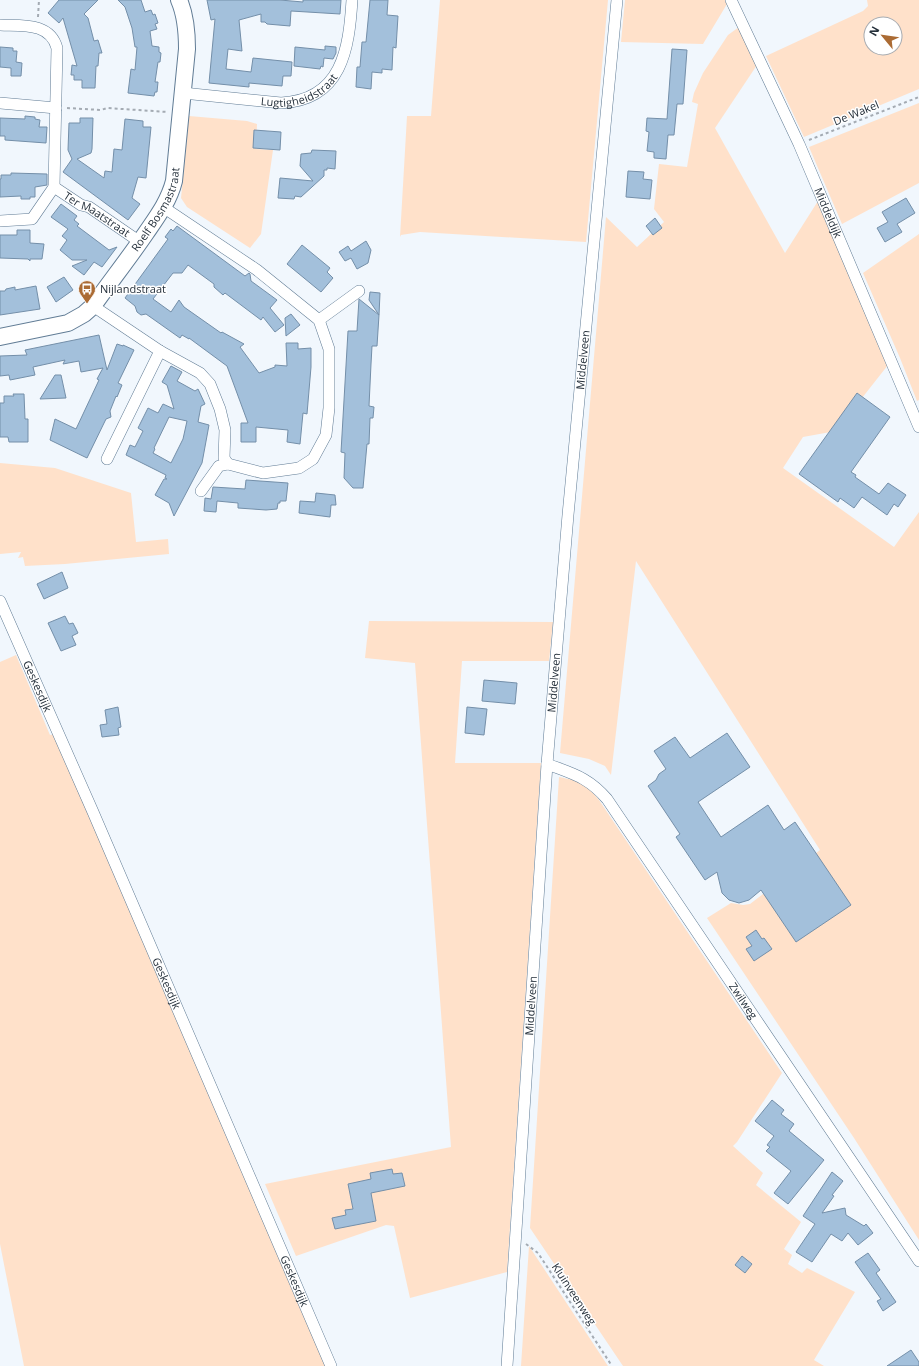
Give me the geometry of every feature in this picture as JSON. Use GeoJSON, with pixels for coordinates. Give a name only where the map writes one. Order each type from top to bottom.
{"type":"FeatureCollection","features":[{"type":"Feature","properties":{"kind":"street","name":"Roelf Bosmastraat"},"geometry":{"type":"LineString","coordinates":[[0,337],[68,323],[84,314],[92,306],[140,242],[171,192],[174,182],[187,48],[187,29],[179,0]]}},
{"type":"Feature","properties":{"kind":"street","name":"Lugtigheidstraat"},"geometry":{"type":"LineString","coordinates":[[183,93],[291,102],[317,93],[330,82],[336,73],[346,49],[349,38],[352,0]]}},
{"type":"Feature","properties":{"kind":"street","name":"Middelveen"},"geometry":{"type":"LineString","coordinates":[[507,1366],[547,764],[568,507],[617,0]]}},
{"type":"Feature","properties":{"kind":"street","name":"Middeldijk"},"geometry":{"type":"LineString","coordinates":[[731,0],[800,144],[919,427]]}},
{"type":"Feature","properties":{"kind":"street"},"geometry":{"type":"LineString","coordinates":[[0,24],[37,26]]}},
{"type":"Feature","properties":{"kind":"street","name":"Ter Maatstraat"},"geometry":{"type":"LineString","coordinates":[[0,221],[32,219],[54,187],[57,48],[53,38],[37,26]]}},
{"type":"Feature","properties":{"kind":"street"},"geometry":{"type":"LineString","coordinates":[[0,103],[56,108]]}},
{"type":"Feature","properties":{"kind":"street","name":"Ter Maatstraat"},"geometry":{"type":"LineString","coordinates":[[54,187],[81,205],[89,207],[140,242]]}},
{"type":"Feature","properties":{"kind":"street"},"geometry":{"type":"LineString","coordinates":[[163,207],[257,270],[319,320],[329,349],[329,408],[326,436],[313,459],[298,468],[263,473],[228,464],[219,466],[201,491]]}},
{"type":"Feature","properties":{"kind":"street"},"geometry":{"type":"LineString","coordinates":[[319,320],[359,291]]}},
{"type":"Feature","properties":{"kind":"street"},"geometry":{"type":"LineString","coordinates":[[92,306],[160,351],[200,373],[210,384],[220,409],[225,430],[224,458],[228,464]]}},
{"type":"Feature","properties":{"kind":"street"},"geometry":{"type":"LineString","coordinates":[[107,459],[160,351]]}},
{"type":"Feature","properties":{"kind":"street","name":"Geskesdijk"},"geometry":{"type":"LineString","coordinates":[[0,601],[96,819],[331,1366]]}},
{"type":"Feature","properties":{"kind":"street","name":"Zwilweg"},"geometry":{"type":"LineString","coordinates":[[547,764],[581,777],[597,787],[607,799],[919,1261]]}},
{"type":"Feature","properties":{"kind":"path"},"geometry":{"type":"LineString","coordinates":[[37,26],[40,0]]}},
{"type":"Feature","properties":{"kind":"path","name":"De Wakel"},"geometry":{"type":"LineString","coordinates":[[800,144],[919,96]]}},
{"type":"Feature","properties":{"kind":"path"},"geometry":{"type":"LineString","coordinates":[[56,108],[101,110],[107,108],[181,112]]}},
{"type":"Feature","properties":{"kind":"path","name":"Kluinveenweg"},"geometry":{"type":"LineString","coordinates":[[516,1238],[538,1254],[612,1366]]}},
{"type":"Feature","properties":{"kind":"shaded area"},"geometry":{"type":"Polygon","coordinates":[[[440,0],[608,0],[586,242],[420,232],[401,235],[400,237],[407,116],[431,116],[440,0]]]}},
{"type":"Feature","properties":{"kind":"shaded area"},"geometry":{"type":"Polygon","coordinates":[[[625,0],[725,0],[727,4],[703,44],[621,42],[625,0]]]}},
{"type":"Feature","properties":{"kind":"shaded area"},"geometry":{"type":"Polygon","coordinates":[[[867,0],[919,0],[919,89],[804,137],[766,56],[863,11],[868,6],[867,0]]]}},
{"type":"Feature","properties":{"kind":"shaded area"},"geometry":{"type":"Polygon","coordinates":[[[739,27],[757,65],[715,128],[785,253],[818,201],[888,365],[836,431],[803,437],[783,468],[894,547],[919,512],[919,1240],[854,1138],[707,918],[731,903],[743,905],[750,904],[820,850],[636,561],[611,775],[605,766],[589,759],[560,753],[606,217],[637,247],[664,222],[654,209],[659,164],[687,167],[698,104],[692,102],[694,93],[703,73],[728,35],[739,27]]]}},
{"type":"Feature","properties":{"kind":"shaded area"},"geometry":{"type":"Polygon","coordinates":[[[919,103],[919,183],[842,224],[809,147],[919,103]]]}},
{"type":"Feature","properties":{"kind":"shaded area"},"geometry":{"type":"Polygon","coordinates":[[[189,116],[247,121],[257,124],[256,149],[273,150],[261,234],[250,248],[187,207],[181,198],[189,116]]]}},
{"type":"Feature","properties":{"kind":"shaded area"},"geometry":{"type":"Polygon","coordinates":[[[919,234],[919,400],[917,401],[863,273],[919,234]]]}},
{"type":"Feature","properties":{"kind":"shaded area"},"geometry":{"type":"Polygon","coordinates":[[[0,463],[55,468],[131,493],[136,542],[168,539],[169,554],[65,564],[25,566],[23,557],[18,558],[21,552],[0,554],[0,463]]]}},
{"type":"Feature","properties":{"kind":"shaded area"},"geometry":{"type":"Polygon","coordinates":[[[369,621],[553,622],[549,661],[462,661],[455,763],[541,763],[507,1272],[410,1298],[394,1226],[386,1225],[296,1256],[265,1184],[451,1147],[415,663],[365,658],[369,621]]]}},
{"type":"Feature","properties":{"kind":"shaded area"},"geometry":{"type":"Polygon","coordinates":[[[16,655],[50,735],[55,734],[328,1366],[24,1366],[0,1244],[0,662],[16,655]]]}},
{"type":"Feature","properties":{"kind":"shaded area"},"geometry":{"type":"Polygon","coordinates":[[[559,777],[582,783],[590,789],[599,800],[782,1073],[733,1146],[763,1173],[756,1185],[801,1222],[784,1249],[792,1255],[788,1264],[802,1273],[807,1268],[855,1292],[814,1360],[824,1366],[623,1366],[530,1228],[559,777]]]}},
{"type":"Feature","properties":{"kind":"shaded area"},"geometry":{"type":"Polygon","coordinates":[[[529,1246],[608,1366],[521,1366],[529,1246]]]}},
{"type":"Feature","properties":{"kind":"building"},"geometry":{"type":"Polygon","coordinates":[[[59,0],[98,0],[84,14],[88,18],[94,41],[98,40],[102,53],[99,53],[98,66],[96,66],[95,88],[82,88],[82,80],[74,80],[74,75],[71,75],[72,65],[77,66],[63,18],[59,23],[48,13],[59,0]]]}},
{"type":"Feature","properties":{"kind":"building"},"geometry":{"type":"Polygon","coordinates":[[[118,0],[141,0],[145,12],[151,10],[153,15],[155,14],[158,23],[155,24],[157,29],[150,31],[152,46],[159,47],[159,52],[161,53],[155,82],[158,82],[157,92],[155,92],[154,96],[128,93],[131,69],[135,70],[137,47],[135,47],[132,28],[125,7],[118,0]]]}},
{"type":"Feature","properties":{"kind":"building"},"geometry":{"type":"Polygon","coordinates":[[[207,0],[280,0],[303,2],[303,0],[341,0],[340,14],[291,11],[290,26],[261,22],[261,14],[239,20],[242,51],[228,49],[226,69],[251,72],[253,58],[292,62],[291,76],[283,76],[282,86],[249,83],[249,87],[209,83],[215,19],[211,20],[207,0]]]}},
{"type":"Feature","properties":{"kind":"building"},"geometry":{"type":"Polygon","coordinates":[[[370,0],[388,0],[387,15],[398,16],[396,48],[393,47],[392,70],[382,69],[382,73],[372,72],[371,89],[356,87],[357,67],[360,67],[362,42],[366,42],[370,0]]]}},
{"type":"Feature","properties":{"kind":"building"},"geometry":{"type":"Polygon","coordinates":[[[325,46],[336,47],[336,53],[333,59],[324,58],[323,67],[321,66],[320,69],[294,66],[295,47],[325,50],[325,46]]]}},
{"type":"Feature","properties":{"kind":"building"},"geometry":{"type":"Polygon","coordinates":[[[0,47],[13,48],[13,51],[17,51],[16,62],[22,63],[21,76],[11,76],[11,68],[0,67],[0,47]]]}},
{"type":"Feature","properties":{"kind":"building"},"geometry":{"type":"Polygon","coordinates":[[[672,49],[687,50],[683,104],[677,104],[674,135],[668,135],[666,159],[654,158],[654,152],[647,151],[649,132],[646,131],[647,118],[667,119],[672,49]]]}},
{"type":"Feature","properties":{"kind":"building"},"geometry":{"type":"Polygon","coordinates":[[[25,116],[35,117],[35,119],[40,120],[39,127],[47,127],[46,143],[5,140],[5,136],[0,136],[0,118],[25,119],[25,116]]]}},
{"type":"Feature","properties":{"kind":"building"},"geometry":{"type":"Polygon","coordinates":[[[80,118],[93,118],[92,149],[91,153],[77,159],[104,178],[105,171],[112,172],[114,149],[122,150],[125,119],[143,121],[143,127],[151,127],[146,178],[138,177],[132,198],[140,204],[128,220],[63,172],[72,159],[68,150],[69,123],[80,123],[80,118]]]}},
{"type":"Feature","properties":{"kind":"building"},"geometry":{"type":"Polygon","coordinates":[[[254,130],[281,132],[280,150],[253,148],[254,130]]]}},
{"type":"Feature","properties":{"kind":"building"},"geometry":{"type":"Polygon","coordinates":[[[312,150],[336,151],[335,169],[327,168],[327,170],[324,170],[324,176],[301,197],[295,196],[294,199],[278,198],[280,178],[313,181],[300,166],[301,154],[311,153],[312,150]]]}},
{"type":"Feature","properties":{"kind":"building"},"geometry":{"type":"Polygon","coordinates":[[[628,171],[644,172],[643,179],[652,180],[650,199],[626,197],[628,171]]]}},
{"type":"Feature","properties":{"kind":"building"},"geometry":{"type":"Polygon","coordinates":[[[11,173],[47,174],[47,185],[35,187],[35,197],[30,197],[30,199],[21,199],[21,196],[0,197],[1,175],[11,175],[11,173]]]}},
{"type":"Feature","properties":{"kind":"building"},"geometry":{"type":"Polygon","coordinates":[[[906,198],[915,213],[897,224],[902,232],[885,242],[877,228],[888,222],[882,212],[906,198]]]}},
{"type":"Feature","properties":{"kind":"building"},"geometry":{"type":"Polygon","coordinates":[[[61,204],[77,216],[74,220],[79,224],[77,226],[109,250],[117,247],[102,267],[94,262],[84,275],[72,266],[87,260],[72,260],[60,250],[67,240],[62,236],[68,229],[51,217],[61,204]]]}},
{"type":"Feature","properties":{"kind":"building"},"geometry":{"type":"Polygon","coordinates":[[[655,218],[662,228],[653,235],[646,226],[655,218]]]}},
{"type":"Feature","properties":{"kind":"building"},"geometry":{"type":"Polygon","coordinates":[[[177,226],[245,276],[249,273],[251,281],[277,300],[270,308],[284,325],[275,332],[263,317],[261,320],[225,293],[223,295],[214,287],[214,284],[188,265],[182,273],[173,273],[153,299],[171,312],[179,300],[184,307],[221,333],[222,332],[244,344],[240,347],[259,373],[275,367],[275,365],[287,366],[286,343],[298,343],[298,349],[311,348],[307,414],[303,413],[300,444],[287,442],[288,430],[256,427],[256,442],[241,442],[241,423],[248,423],[227,366],[189,338],[182,335],[180,338],[146,314],[141,315],[137,312],[135,306],[125,298],[168,239],[165,237],[171,229],[173,231],[177,226]]]}},
{"type":"Feature","properties":{"kind":"building"},"geometry":{"type":"Polygon","coordinates":[[[17,230],[30,230],[30,243],[44,244],[42,259],[30,259],[30,261],[28,259],[0,258],[0,235],[17,235],[17,230]]]}},
{"type":"Feature","properties":{"kind":"building"},"geometry":{"type":"Polygon","coordinates":[[[366,241],[371,250],[368,263],[357,269],[351,258],[345,261],[339,252],[348,246],[351,251],[366,241]]]}},
{"type":"Feature","properties":{"kind":"building"},"geometry":{"type":"Polygon","coordinates":[[[302,245],[330,268],[327,272],[333,278],[321,292],[287,264],[302,245]]]}},
{"type":"Feature","properties":{"kind":"building"},"geometry":{"type":"Polygon","coordinates":[[[64,277],[73,290],[56,302],[47,287],[64,277]]]}},
{"type":"Feature","properties":{"kind":"building"},"geometry":{"type":"Polygon","coordinates":[[[36,286],[40,309],[0,315],[0,291],[5,291],[6,289],[15,287],[15,290],[36,286]]]}},
{"type":"Feature","properties":{"kind":"building"},"geometry":{"type":"Polygon","coordinates":[[[370,292],[380,293],[379,315],[369,300],[370,292]]]}},
{"type":"Feature","properties":{"kind":"building"},"geometry":{"type":"Polygon","coordinates":[[[359,299],[379,315],[377,346],[372,346],[369,406],[374,407],[373,418],[370,418],[369,444],[367,444],[363,488],[353,488],[344,478],[345,453],[341,452],[348,331],[357,331],[359,299]]]}},
{"type":"Feature","properties":{"kind":"building"},"geometry":{"type":"Polygon","coordinates":[[[291,314],[300,325],[286,336],[285,318],[291,314]]]}},
{"type":"Feature","properties":{"kind":"building"},"geometry":{"type":"Polygon","coordinates":[[[99,335],[107,370],[117,344],[134,350],[118,383],[122,385],[110,411],[111,417],[106,419],[87,458],[50,440],[55,419],[76,429],[103,368],[81,372],[79,361],[63,364],[65,360],[33,367],[35,375],[10,380],[9,375],[0,376],[0,356],[27,355],[25,350],[99,335]]]}},
{"type":"Feature","properties":{"kind":"building"},"geometry":{"type":"Polygon","coordinates":[[[171,366],[182,372],[177,381],[195,391],[198,389],[205,404],[201,406],[198,422],[209,425],[202,463],[174,516],[169,503],[155,495],[164,479],[167,479],[165,478],[166,475],[126,455],[130,445],[135,447],[143,431],[138,428],[148,408],[158,413],[163,404],[174,409],[167,385],[162,382],[171,366]],[[169,417],[153,453],[171,463],[183,439],[187,421],[169,417]]]}},
{"type":"Feature","properties":{"kind":"building"},"geometry":{"type":"Polygon","coordinates":[[[55,375],[61,375],[66,398],[40,399],[55,375]]]}},
{"type":"Feature","properties":{"kind":"building"},"geometry":{"type":"Polygon","coordinates":[[[857,393],[890,417],[851,472],[856,475],[855,477],[879,494],[888,483],[906,495],[898,507],[894,504],[887,515],[862,497],[854,508],[840,498],[838,502],[799,474],[857,393]]]}},
{"type":"Feature","properties":{"kind":"building"},"geometry":{"type":"Polygon","coordinates":[[[13,394],[24,394],[25,419],[28,419],[28,442],[9,442],[8,437],[0,437],[0,403],[4,403],[4,396],[14,396],[13,394]]]}},
{"type":"Feature","properties":{"kind":"building"},"geometry":{"type":"Polygon","coordinates":[[[246,480],[288,483],[286,501],[280,501],[277,509],[266,510],[238,508],[238,503],[217,501],[216,512],[204,511],[205,498],[211,499],[213,487],[245,489],[246,480]]]}},
{"type":"Feature","properties":{"kind":"building"},"geometry":{"type":"Polygon","coordinates":[[[316,493],[335,495],[336,505],[331,505],[330,517],[299,513],[300,501],[315,502],[316,493]]]}},
{"type":"Feature","properties":{"kind":"building"},"geometry":{"type":"Polygon","coordinates":[[[62,572],[68,588],[44,599],[37,584],[62,572]]]}},
{"type":"Feature","properties":{"kind":"building"},"geometry":{"type":"Polygon","coordinates":[[[65,616],[69,624],[73,623],[78,633],[72,636],[76,645],[61,651],[48,623],[65,616]]]}},
{"type":"Feature","properties":{"kind":"building"},"geometry":{"type":"Polygon","coordinates":[[[484,680],[517,683],[515,704],[482,701],[484,680]]]}},
{"type":"Feature","properties":{"kind":"building"},"geometry":{"type":"Polygon","coordinates":[[[118,707],[121,727],[118,728],[119,735],[102,737],[100,725],[107,724],[105,710],[118,707]]]}},
{"type":"Feature","properties":{"kind":"building"},"geometry":{"type":"Polygon","coordinates":[[[467,707],[487,709],[484,735],[465,733],[467,707]]]}},
{"type":"Feature","properties":{"kind":"building"},"geometry":{"type":"Polygon","coordinates":[[[727,733],[750,767],[698,802],[721,837],[768,805],[784,830],[795,822],[851,905],[796,942],[761,890],[749,900],[739,903],[729,900],[722,893],[717,872],[705,880],[676,837],[680,834],[648,786],[666,769],[654,751],[675,737],[690,758],[727,733]]]}},
{"type":"Feature","properties":{"kind":"building"},"geometry":{"type":"Polygon","coordinates":[[[756,930],[762,939],[764,938],[772,949],[754,961],[746,949],[752,946],[746,937],[756,930]]]}},
{"type":"Feature","properties":{"kind":"building"},"geometry":{"type":"Polygon","coordinates":[[[772,1100],[784,1110],[781,1114],[794,1124],[789,1131],[824,1160],[788,1204],[774,1193],[791,1171],[766,1151],[770,1147],[767,1145],[774,1136],[755,1121],[772,1100]]]}},
{"type":"Feature","properties":{"kind":"building"},"geometry":{"type":"Polygon","coordinates":[[[392,1169],[393,1174],[402,1173],[405,1186],[371,1193],[376,1221],[335,1229],[332,1218],[346,1215],[345,1210],[353,1209],[348,1184],[371,1179],[370,1173],[392,1169]]]}},
{"type":"Feature","properties":{"kind":"building"},"geometry":{"type":"Polygon","coordinates":[[[832,1172],[843,1181],[832,1195],[834,1196],[822,1213],[845,1208],[846,1215],[864,1226],[866,1224],[873,1233],[858,1245],[848,1233],[842,1241],[831,1234],[812,1262],[796,1252],[815,1224],[803,1216],[832,1172]]]}},
{"type":"Feature","properties":{"kind":"building"},"geometry":{"type":"Polygon","coordinates":[[[868,1253],[880,1270],[876,1273],[896,1302],[883,1311],[877,1301],[881,1299],[855,1262],[868,1253]]]}},
{"type":"Feature","properties":{"kind":"building"},"geometry":{"type":"Polygon","coordinates":[[[742,1256],[752,1264],[745,1273],[735,1265],[742,1256]]]}},
{"type":"Feature","properties":{"kind":"building"},"geometry":{"type":"Polygon","coordinates":[[[911,1350],[919,1362],[919,1366],[887,1366],[911,1350]]]}},
{"type":"Feature","properties":{"kind":"place","name":"Nijlandstraat"},"geometry":{"type":"Point","coordinates":[87,304]}}]}
